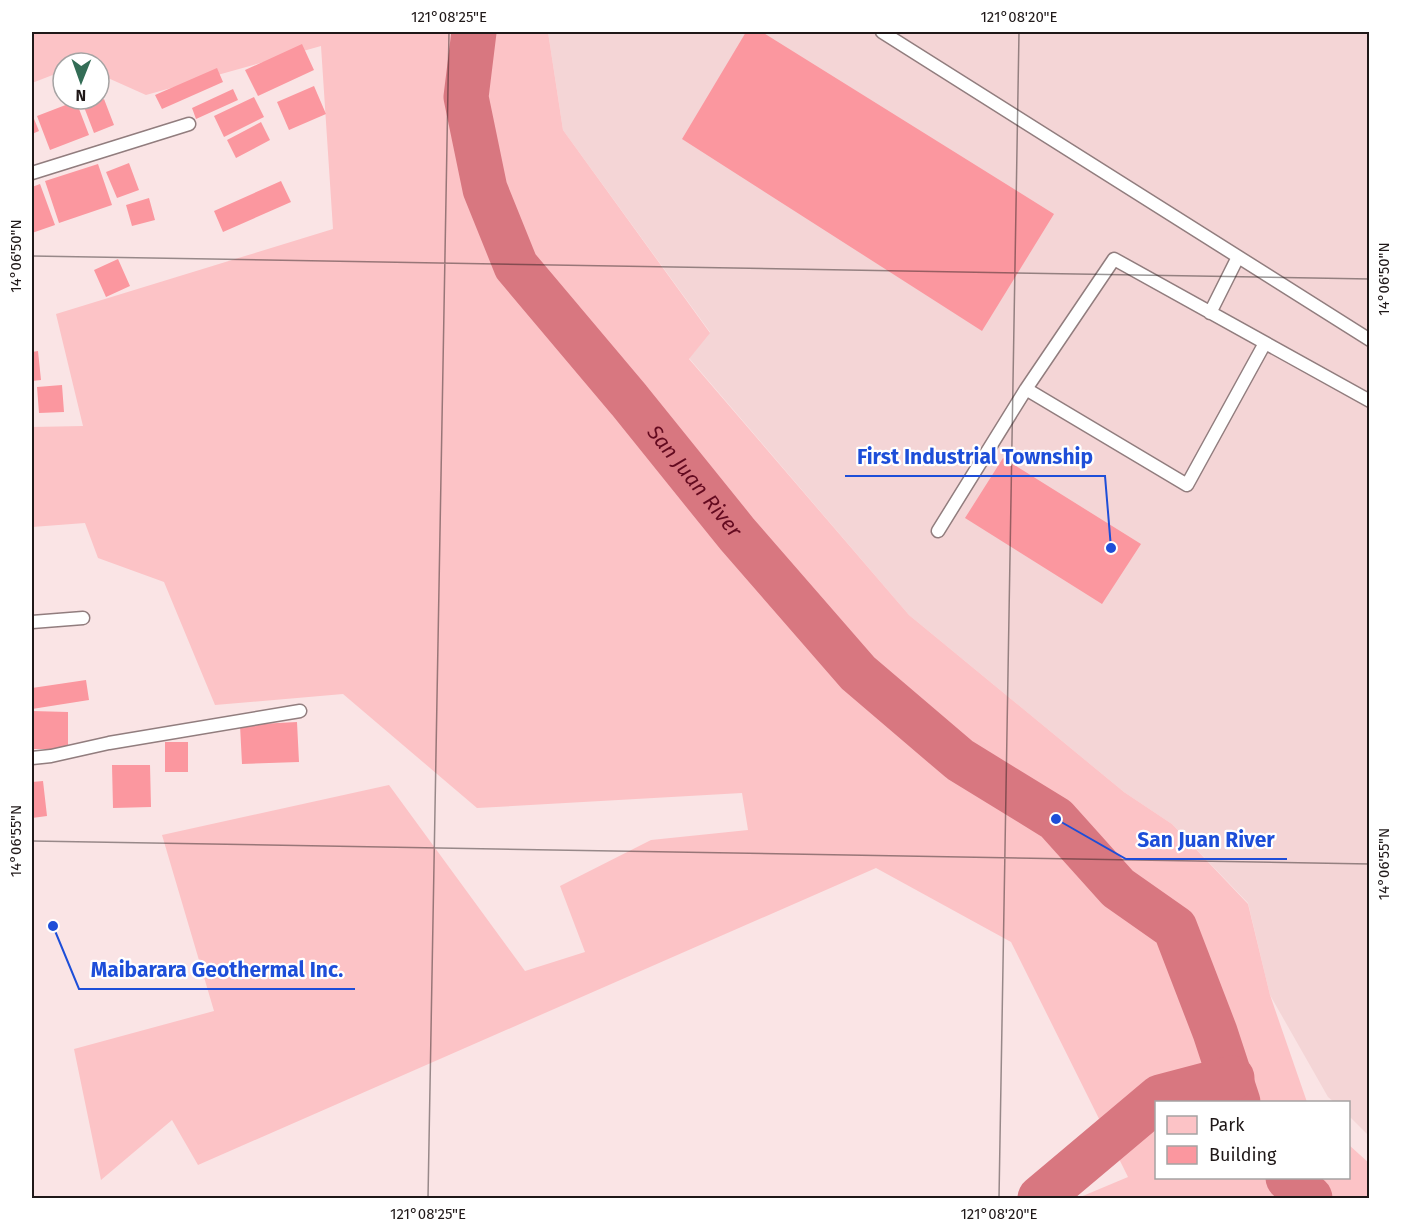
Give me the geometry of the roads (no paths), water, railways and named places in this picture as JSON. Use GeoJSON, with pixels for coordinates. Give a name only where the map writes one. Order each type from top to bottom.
{"type":"FeatureCollection","features":[{"type":"Feature","properties":{"kind":"lane"},"geometry":{"type":"LineString","coordinates":[[882,32],[1370,340]]}},
{"type":"Feature","properties":{"kind":"lane"},"geometry":{"type":"LineString","coordinates":[[32,173],[189,124]]}},
{"type":"Feature","properties":{"kind":"lane"},"geometry":{"type":"LineString","coordinates":[[1210,313],[1238,257]]}},
{"type":"Feature","properties":{"kind":"lane"},"geometry":{"type":"LineString","coordinates":[[938,531],[1026,389],[1114,259],[1370,401]]}},
{"type":"Feature","properties":{"kind":"lane"},"geometry":{"type":"LineString","coordinates":[[1026,389],[1187,485],[1265,344]]}},
{"type":"Feature","properties":{"kind":"lane"},"geometry":{"type":"LineString","coordinates":[[32,622],[83,618]]}},
{"type":"Feature","properties":{"kind":"lane"},"geometry":{"type":"LineString","coordinates":[[32,758],[300,711]]}},
{"type":"Feature","properties":{"kind":"waterway","name":"San Juan River"},"geometry":{"type":"LineString","coordinates":[[474,32],[466,97],[485,189],[516,266],[629,400],[737,534],[858,673],[960,760],[1056,819],[1118,888],[1175,928],[1215,1032],[1238,1101]]}},
{"type":"Feature","properties":{"kind":"waterway"},"geometry":{"type":"LineString","coordinates":[[1155,1101],[1160,1097],[1232,1078]]}},
{"type":"Feature","properties":{"kind":"waterway"},"geometry":{"type":"LineString","coordinates":[[1040,1198],[1155,1101]]}},
{"type":"Feature","properties":{"kind":"waterway","name":"San Juan River"},"geometry":{"type":"LineString","coordinates":[[1289,1179],[1310,1198]]}},
{"type":"Feature","properties":{"kind":"place","name":"First Industrial Township"},"geometry":{"type":"Point","coordinates":[1111,548]}},
{"type":"Feature","properties":{"kind":"place","name":"San Juan River"},"geometry":{"type":"Point","coordinates":[1056,819]}},
{"type":"Feature","properties":{"kind":"place","name":"Maibarara Geothermal Inc."},"geometry":{"type":"Point","coordinates":[53,926]}}]}
